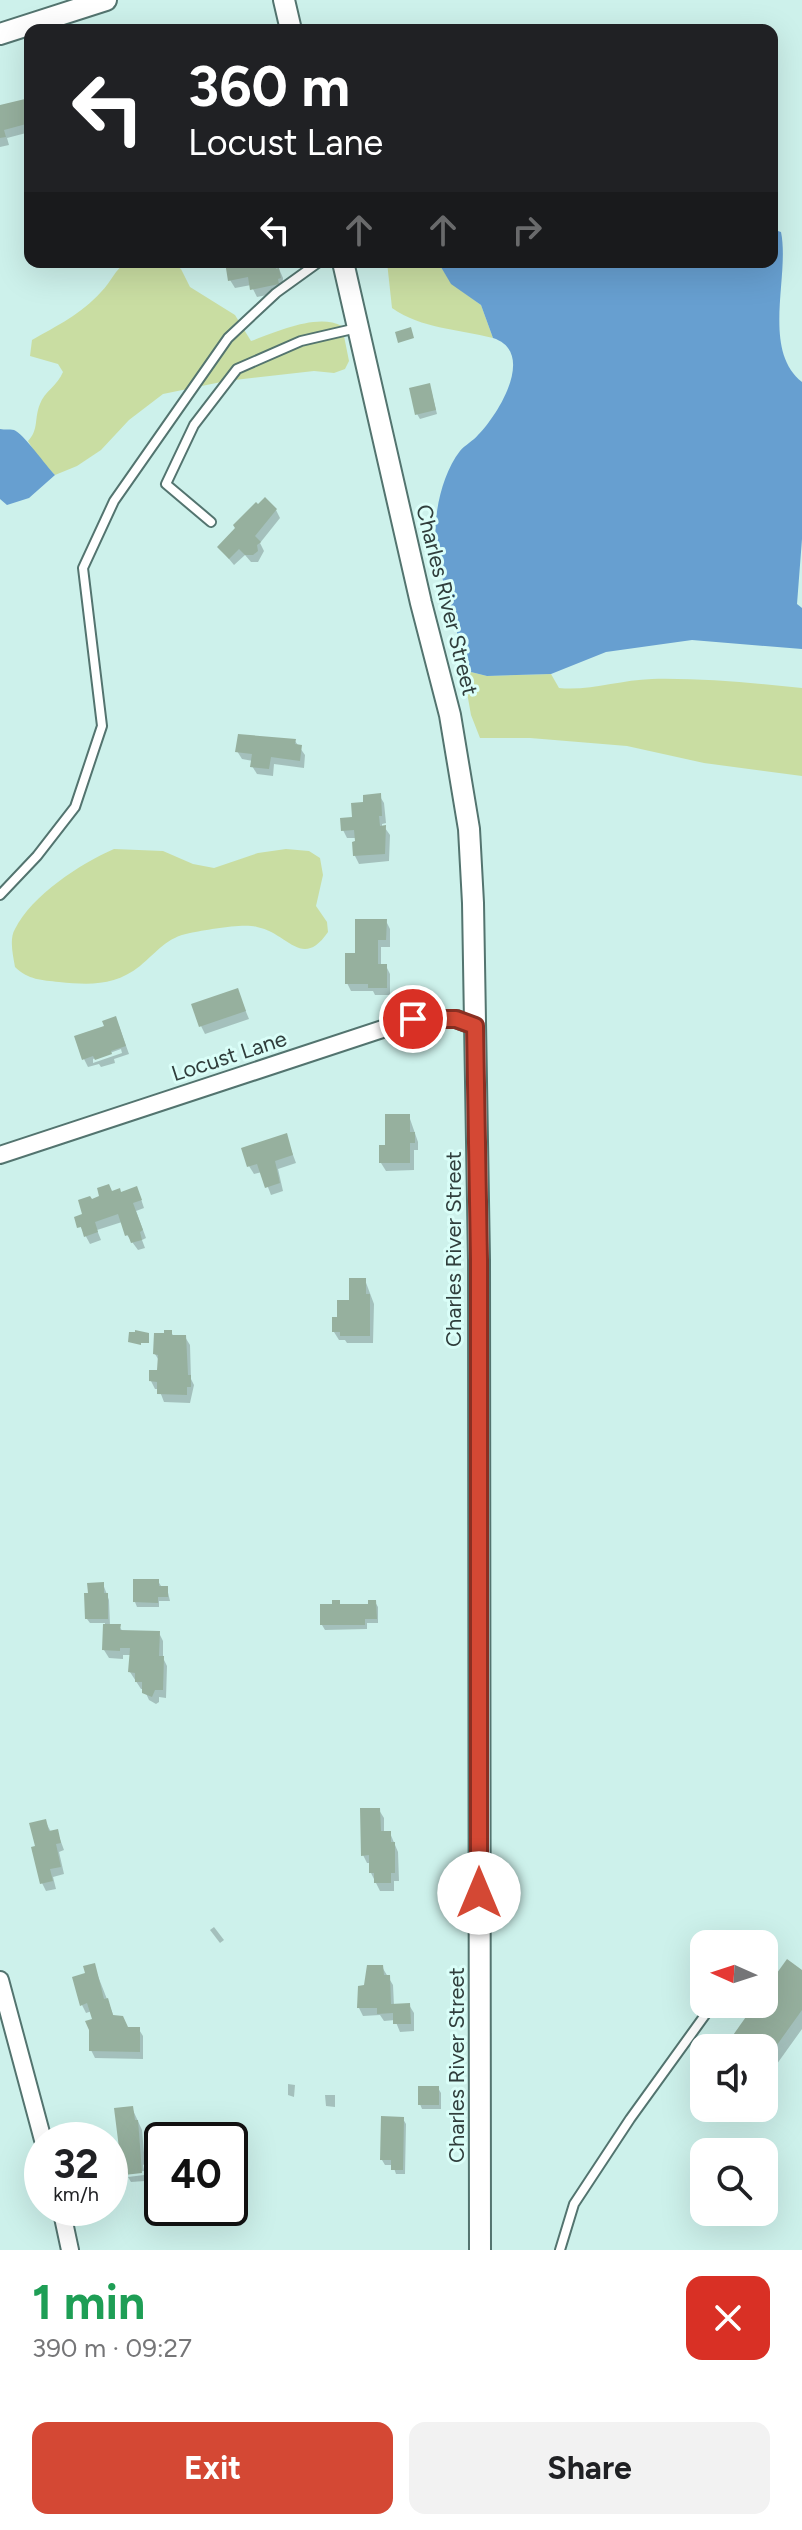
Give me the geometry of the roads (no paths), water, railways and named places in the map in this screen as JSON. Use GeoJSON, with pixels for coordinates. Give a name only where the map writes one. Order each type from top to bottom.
{"type":"FeatureCollection","features":[{"type":"Feature","properties":{"kind":"street"},"geometry":{"type":"LineString","coordinates":[[31,24],[106,0]]}},
{"type":"Feature","properties":{"kind":"street"},"geometry":{"type":"LineString","coordinates":[[284,0],[290,24]]}},
{"type":"Feature","properties":{"kind":"street"},"geometry":{"type":"LineString","coordinates":[[0,34],[24,26]]}},
{"type":"Feature","properties":{"kind":"street","name":"Charles River Street"},"geometry":{"type":"LineString","coordinates":[[344,268],[421,603],[448,704],[469,829],[479,1260],[480,2250]]}},
{"type":"Feature","properties":{"kind":"street","name":"Locust Lane"},"geometry":{"type":"LineString","coordinates":[[0,1155],[413,1019],[456,1019],[475,1026]]}},
{"type":"Feature","properties":{"kind":"street"},"geometry":{"type":"LineString","coordinates":[[0,1980],[38,2122]]}},
{"type":"Feature","properties":{"kind":"street"},"geometry":{"type":"LineString","coordinates":[[65,2226],[70,2250]]}},
{"type":"Feature","properties":{"kind":"lane"},"geometry":{"type":"LineString","coordinates":[[0,895],[37,856],[75,807],[102,726],[83,568],[114,501],[228,338],[276,293],[311,268]]}},
{"type":"Feature","properties":{"kind":"lane"},"geometry":{"type":"LineString","coordinates":[[211,522],[166,484],[194,425],[237,369],[301,341],[358,328]]}},
{"type":"Feature","properties":{"kind":"lane"},"geometry":{"type":"LineString","coordinates":[[560,2250],[574,2204],[703,2018]]}},
{"type":"Feature","properties":{"kind":"water"},"geometry":{"type":"Polygon","coordinates":[[[778,231],[781,232],[780,332],[790,368],[802,382],[802,539],[797,604],[802,608],[802,649],[692,640],[606,652],[551,674],[487,676],[463,670],[460,644],[437,549],[437,511],[451,466],[460,451],[495,413],[510,384],[513,370],[512,356],[506,345],[493,338],[481,305],[451,284],[442,268],[778,268],[778,231]]]}},
{"type":"Feature","properties":{"kind":"water"},"geometry":{"type":"Polygon","coordinates":[[[0,429],[18,432],[55,475],[29,498],[7,505],[0,499],[0,429]]]}}]}
